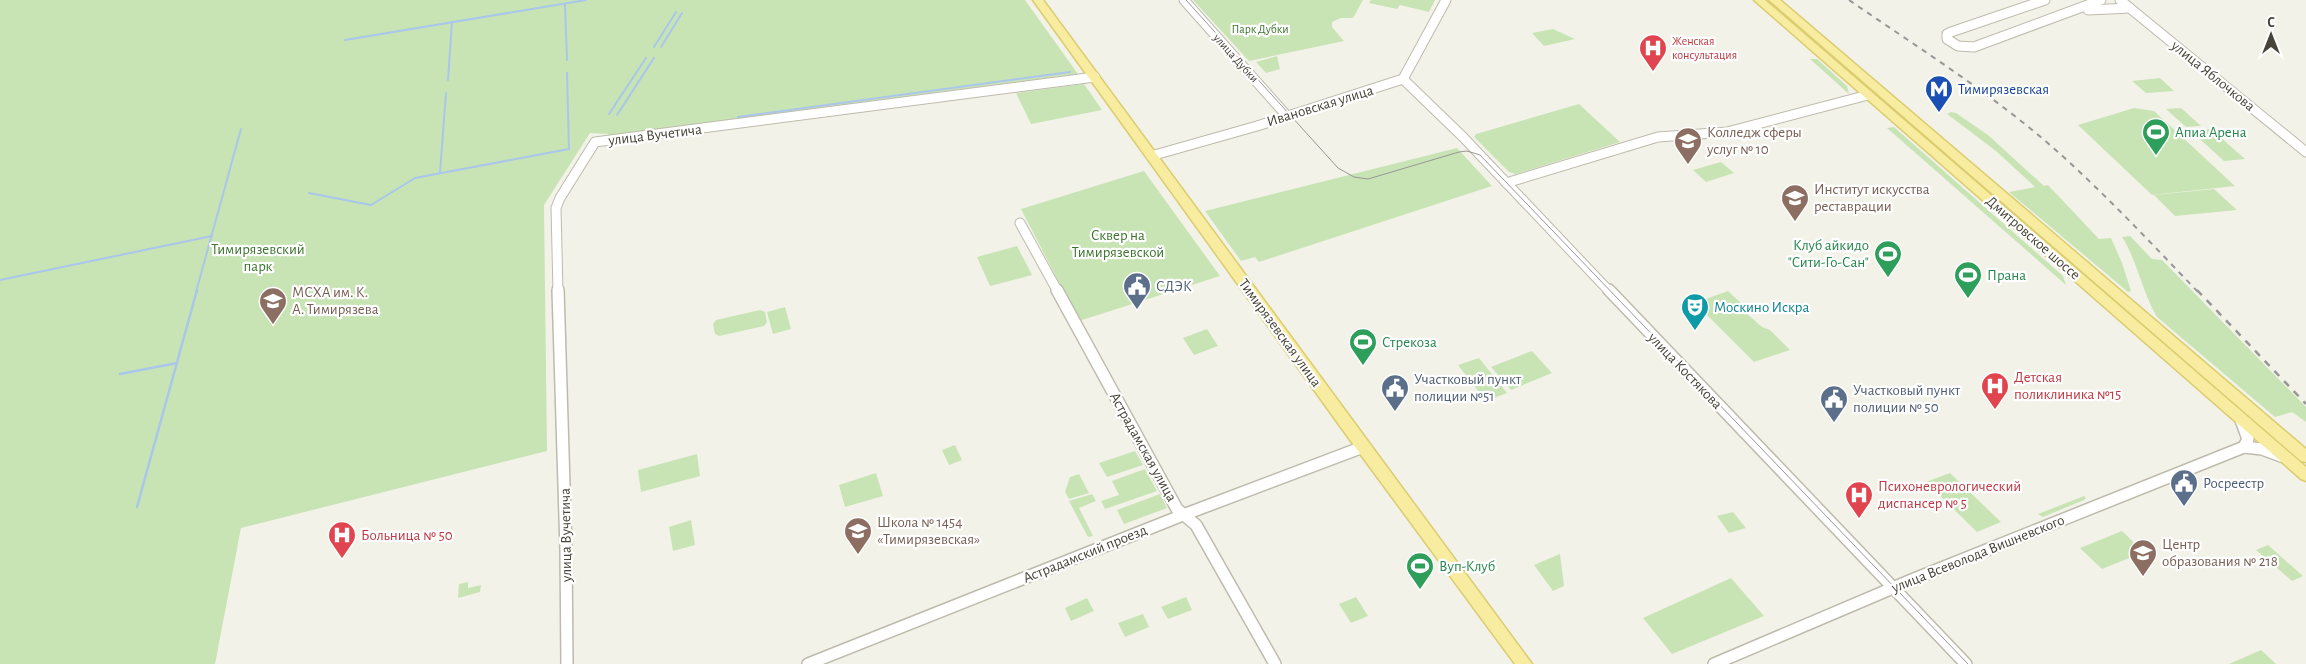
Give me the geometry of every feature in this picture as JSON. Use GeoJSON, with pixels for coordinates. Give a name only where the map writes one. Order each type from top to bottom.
{"type":"FeatureCollection","features":[{"type":"Feature","properties":{"kind":"main road","name":"Тимирязевская улица"},"geometry":{"type":"LineString","coordinates":[[1038,0],[1362,446],[1524,664]]}},
{"type":"Feature","properties":{"kind":"main road","name":"Дмитровское шоссе"},"geometry":{"type":"LineString","coordinates":[[1759,0],[2306,475]]}},
{"type":"Feature","properties":{"kind":"main road","name":"Дмитровское шоссе"},"geometry":{"type":"LineString","coordinates":[[1774,0],[2306,457]]}},
{"type":"Feature","properties":{"kind":"street","name":"улица Дубки"},"geometry":{"type":"LineString","coordinates":[[1184,0],[1288,116]]}},
{"type":"Feature","properties":{"kind":"street"},"geometry":{"type":"LineString","coordinates":[[1388,77],[1402,79],[1446,0]]}},
{"type":"Feature","properties":{"kind":"street"},"geometry":{"type":"LineString","coordinates":[[2045,0],[1949,32],[1947,38],[1958,46],[1974,48],[2074,12],[2101,0]]}},
{"type":"Feature","properties":{"kind":"street"},"geometry":{"type":"LineString","coordinates":[[2074,12],[2125,3]]}},
{"type":"Feature","properties":{"kind":"street","name":"улица Яблочкова"},"geometry":{"type":"LineString","coordinates":[[2125,3],[2306,152]]}},
{"type":"Feature","properties":{"kind":"street","name":"улица Вучетича"},"geometry":{"type":"LineString","coordinates":[[566,664],[566,538],[557,292],[556,208],[560,198],[594,142],[1095,77]]}},
{"type":"Feature","properties":{"kind":"street","name":"Ивановская улица"},"geometry":{"type":"LineString","coordinates":[[1151,156],[1288,116],[1402,79]]}},
{"type":"Feature","properties":{"kind":"street","name":"улица Костякова"},"geometry":{"type":"LineString","coordinates":[[1402,79],[1463,137],[1966,664]]}},
{"type":"Feature","properties":{"kind":"street"},"geometry":{"type":"LineString","coordinates":[[1506,183],[1658,137],[1727,132],[1868,95]]}},
{"type":"Feature","properties":{"kind":"street","name":"Астрадамская улица"},"geometry":{"type":"LineString","coordinates":[[1020,223],[1176,509],[1196,525],[1275,664]]}},
{"type":"Feature","properties":{"kind":"street"},"geometry":{"type":"LineString","coordinates":[[2244,421],[2258,431],[2265,431],[2268,428],[2264,422]]}},
{"type":"Feature","properties":{"kind":"street"},"geometry":{"type":"LineString","coordinates":[[2244,421],[2248,439],[2244,447],[2262,449],[2288,460]]}},
{"type":"Feature","properties":{"kind":"street","name":"Астрадамский проезд"},"geometry":{"type":"LineString","coordinates":[[808,664],[1183,514],[1362,446]]}},
{"type":"Feature","properties":{"kind":"street","name":"улица Всеволода Вишневского"},"geometry":{"type":"LineString","coordinates":[[1714,664],[1893,588],[2244,447]]}},
{"type":"Feature","properties":{"kind":"green space","name":"Тимирязевский парк"},"geometry":{"type":"Polygon","coordinates":[[[0,0],[1025,0],[1078,74],[607,136],[608,134],[590,133],[544,205],[547,451],[241,528],[215,664],[0,664],[0,0]]]}},
{"type":"Feature","properties":{"kind":"green space","name":"Парк Дубки"},"geometry":{"type":"Polygon","coordinates":[[[1193,0],[1363,0],[1353,18],[1341,18],[1332,22],[1332,27],[1344,41],[1249,61],[1193,0]]]}},
{"type":"Feature","properties":{"kind":"green space"},"geometry":{"type":"Polygon","coordinates":[[[1371,0],[1435,0],[1429,12],[1400,5],[1397,9],[1369,3],[1371,0]]]}},
{"type":"Feature","properties":{"kind":"green space"},"geometry":{"type":"Polygon","coordinates":[[[1553,29],[1575,39],[1544,46],[1532,33],[1553,29]]]}},
{"type":"Feature","properties":{"kind":"green space"},"geometry":{"type":"Polygon","coordinates":[[[1277,56],[1280,69],[1266,73],[1256,62],[1277,56]]]}},
{"type":"Feature","properties":{"kind":"green space"},"geometry":{"type":"Polygon","coordinates":[[[1810,59],[1817,59],[1847,86],[1849,94],[1810,59]]]}},
{"type":"Feature","properties":{"kind":"green space"},"geometry":{"type":"Polygon","coordinates":[[[2160,78],[2174,91],[2146,93],[2132,81],[2160,78]]]}},
{"type":"Feature","properties":{"kind":"green space"},"geometry":{"type":"Polygon","coordinates":[[[1084,84],[1102,110],[1031,124],[1016,93],[1084,84]]]}},
{"type":"Feature","properties":{"kind":"green space"},"geometry":{"type":"Polygon","coordinates":[[[1579,104],[1620,142],[1516,174],[1509,172],[1474,137],[1476,134],[1579,104]]]}},
{"type":"Feature","properties":{"kind":"green space","name":"Апиа Арена"},"geometry":{"type":"Polygon","coordinates":[[[2134,108],[2154,111],[2235,186],[2152,195],[2078,125],[2134,108]]]}},
{"type":"Feature","properties":{"kind":"green space"},"geometry":{"type":"Polygon","coordinates":[[[2181,108],[2201,126],[2186,127],[2166,109],[2181,108]]]}},
{"type":"Feature","properties":{"kind":"green space"},"geometry":{"type":"Polygon","coordinates":[[[1951,112],[1956,113],[1988,135],[2044,186],[2048,185],[2099,239],[2111,238],[2131,291],[2128,292],[2009,192],[2035,187],[1996,151],[1947,114],[1951,112]]]}},
{"type":"Feature","properties":{"kind":"green space"},"geometry":{"type":"Polygon","coordinates":[[[1894,127],[2063,276],[2066,285],[1887,128],[1894,127]]]}},
{"type":"Feature","properties":{"kind":"green space"},"geometry":{"type":"Polygon","coordinates":[[[2211,129],[2245,159],[2224,161],[2190,130],[2211,129]]]}},
{"type":"Feature","properties":{"kind":"green space"},"geometry":{"type":"Polygon","coordinates":[[[1457,148],[1492,186],[1259,262],[1255,257],[1241,261],[1205,211],[1457,148]]]}},
{"type":"Feature","properties":{"kind":"green space"},"geometry":{"type":"Polygon","coordinates":[[[1721,162],[1734,173],[1706,182],[1693,170],[1721,162]]]}},
{"type":"Feature","properties":{"kind":"green space","name":"Сквер на Тимирязевской"},"geometry":{"type":"Polygon","coordinates":[[[1144,171],[1220,276],[1079,321],[1021,209],[1144,171]]]}},
{"type":"Feature","properties":{"kind":"green space"},"geometry":{"type":"Polygon","coordinates":[[[2214,189],[2237,210],[2175,216],[2154,195],[2214,189]]]}},
{"type":"Feature","properties":{"kind":"green space"},"geometry":{"type":"Polygon","coordinates":[[[2130,236],[2152,259],[2162,260],[2306,407],[2306,422],[2292,412],[2275,417],[2157,317],[2122,237],[2130,236]]]}},
{"type":"Feature","properties":{"kind":"green space"},"geometry":{"type":"Polygon","coordinates":[[[1017,246],[1032,275],[990,286],[977,257],[1017,246]]]}},
{"type":"Feature","properties":{"kind":"green space"},"geometry":{"type":"Polygon","coordinates":[[[1728,291],[1741,303],[1744,311],[1762,327],[1770,330],[1790,350],[1754,362],[1695,303],[1728,291]]]}},
{"type":"Feature","properties":{"kind":"green space"},"geometry":{"type":"Polygon","coordinates":[[[785,307],[791,329],[773,334],[767,312],[785,307]]]}},
{"type":"Feature","properties":{"kind":"green space"},"geometry":{"type":"Polygon","coordinates":[[[760,310],[765,312],[767,322],[764,326],[719,336],[715,334],[713,324],[716,320],[760,310]]]}},
{"type":"Feature","properties":{"kind":"green space"},"geometry":{"type":"Polygon","coordinates":[[[1207,329],[1218,346],[1194,355],[1183,338],[1207,329]]]}},
{"type":"Feature","properties":{"kind":"green space"},"geometry":{"type":"Polygon","coordinates":[[[1532,351],[1552,373],[1511,390],[1491,367],[1532,351]]]}},
{"type":"Feature","properties":{"kind":"green space"},"geometry":{"type":"Polygon","coordinates":[[[1479,358],[1507,393],[1486,401],[1458,365],[1479,358]]]}},
{"type":"Feature","properties":{"kind":"green space"},"geometry":{"type":"Polygon","coordinates":[[[955,445],[962,460],[949,465],[942,450],[955,445]]]}},
{"type":"Feature","properties":{"kind":"green space"},"geometry":{"type":"Polygon","coordinates":[[[1135,451],[1143,465],[1107,477],[1099,463],[1135,451]]]}},
{"type":"Feature","properties":{"kind":"green space"},"geometry":{"type":"Polygon","coordinates":[[[697,454],[700,476],[641,492],[638,470],[697,454]]]}},
{"type":"Feature","properties":{"kind":"green space"},"geometry":{"type":"Polygon","coordinates":[[[1145,469],[1157,491],[1105,509],[1101,501],[1119,495],[1112,481],[1145,469]]]}},
{"type":"Feature","properties":{"kind":"green space"},"geometry":{"type":"Polygon","coordinates":[[[876,473],[883,496],[845,507],[839,485],[876,473]]]}},
{"type":"Feature","properties":{"kind":"green space"},"geometry":{"type":"Polygon","coordinates":[[[1950,473],[2001,522],[1977,532],[1926,482],[1950,473]]]}},
{"type":"Feature","properties":{"kind":"green space"},"geometry":{"type":"Polygon","coordinates":[[[1079,474],[1089,493],[1069,499],[1065,492],[1070,477],[1079,474]]]}},
{"type":"Feature","properties":{"kind":"green space"},"geometry":{"type":"Polygon","coordinates":[[[1092,494],[1096,501],[1079,508],[1093,536],[1088,537],[1069,501],[1092,494]]]}},
{"type":"Feature","properties":{"kind":"green space"},"geometry":{"type":"Polygon","coordinates":[[[1160,494],[1167,508],[1124,524],[1117,510],[1160,494]]]}},
{"type":"Feature","properties":{"kind":"green space"},"geometry":{"type":"Polygon","coordinates":[[[2084,496],[2086,498],[2084,500],[2043,517],[2038,514],[2084,496]]]}},
{"type":"Feature","properties":{"kind":"green space"},"geometry":{"type":"Polygon","coordinates":[[[1733,512],[1746,528],[1729,533],[1717,516],[1733,512]]]}},
{"type":"Feature","properties":{"kind":"green space"},"geometry":{"type":"Polygon","coordinates":[[[691,520],[695,545],[673,551],[669,527],[691,520]]]}},
{"type":"Feature","properties":{"kind":"green space"},"geometry":{"type":"Polygon","coordinates":[[[2122,531],[2144,552],[2102,569],[2080,548],[2122,531]]]}},
{"type":"Feature","properties":{"kind":"green space"},"geometry":{"type":"Polygon","coordinates":[[[2268,545],[2303,576],[2292,581],[2256,550],[2268,545]]]}},
{"type":"Feature","properties":{"kind":"green space"},"geometry":{"type":"Polygon","coordinates":[[[1560,554],[1564,586],[1553,591],[1534,565],[1560,554]]]}},
{"type":"Feature","properties":{"kind":"green space"},"geometry":{"type":"Polygon","coordinates":[[[1731,578],[1764,616],[1672,654],[1643,618],[1731,578]]]}},
{"type":"Feature","properties":{"kind":"green space"},"geometry":{"type":"Polygon","coordinates":[[[468,582],[468,588],[481,585],[480,592],[458,598],[459,584],[468,582]]]}},
{"type":"Feature","properties":{"kind":"green space"},"geometry":{"type":"Polygon","coordinates":[[[1186,597],[1192,610],[1168,619],[1161,607],[1186,597]]]}},
{"type":"Feature","properties":{"kind":"green space"},"geometry":{"type":"Polygon","coordinates":[[[1356,597],[1368,616],[1351,623],[1339,604],[1356,597]]]}},
{"type":"Feature","properties":{"kind":"green space"},"geometry":{"type":"Polygon","coordinates":[[[1087,598],[1094,611],[1071,621],[1065,608],[1087,598]]]}},
{"type":"Feature","properties":{"kind":"green space"},"geometry":{"type":"Polygon","coordinates":[[[1143,614],[1149,627],[1125,637],[1118,623],[1143,614]]]}},
{"type":"Feature","properties":{"kind":"green space"},"geometry":{"type":"Polygon","coordinates":[[[2261,650],[2276,664],[2229,664],[2261,650]]]}},
{"type":"Feature","properties":{"kind":"waterway"},"geometry":{"type":"LineString","coordinates":[[452,22],[586,0]]}},
{"type":"Feature","properties":{"kind":"waterway"},"geometry":{"type":"LineString","coordinates":[[565,4],[567,60]]}},
{"type":"Feature","properties":{"kind":"waterway"},"geometry":{"type":"LineString","coordinates":[[654,47],[676,12]]}},
{"type":"Feature","properties":{"kind":"waterway"},"geometry":{"type":"LineString","coordinates":[[661,47],[682,13]]}},
{"type":"Feature","properties":{"kind":"waterway"},"geometry":{"type":"LineString","coordinates":[[345,40],[452,22]]}},
{"type":"Feature","properties":{"kind":"waterway"},"geometry":{"type":"LineString","coordinates":[[448,80],[452,22]]}},
{"type":"Feature","properties":{"kind":"waterway"},"geometry":{"type":"LineString","coordinates":[[609,114],[646,58]]}},
{"type":"Feature","properties":{"kind":"waterway"},"geometry":{"type":"LineString","coordinates":[[617,115],[654,58]]}},
{"type":"Feature","properties":{"kind":"waterway"},"geometry":{"type":"LineString","coordinates":[[738,117],[1070,72]]}},
{"type":"Feature","properties":{"kind":"waterway"},"geometry":{"type":"LineString","coordinates":[[309,193],[371,205],[415,178],[569,149],[567,73]]}},
{"type":"Feature","properties":{"kind":"waterway"},"geometry":{"type":"LineString","coordinates":[[440,173],[446,93]]}},
{"type":"Feature","properties":{"kind":"waterway"},"geometry":{"type":"LineString","coordinates":[[211,236],[241,129]]}},
{"type":"Feature","properties":{"kind":"waterway"},"geometry":{"type":"LineString","coordinates":[[0,280],[211,236]]}},
{"type":"Feature","properties":{"kind":"waterway"},"geometry":{"type":"LineString","coordinates":[[196,292],[211,236]]}},
{"type":"Feature","properties":{"kind":"waterway"},"geometry":{"type":"LineString","coordinates":[[177,363],[197,290]]}},
{"type":"Feature","properties":{"kind":"waterway"},"geometry":{"type":"LineString","coordinates":[[120,374],[177,363]]}},
{"type":"Feature","properties":{"kind":"waterway"},"geometry":{"type":"LineString","coordinates":[[137,507],[177,363]]}},
{"type":"Feature","properties":{"kind":"tram line"},"geometry":{"type":"LineString","coordinates":[[1186,0],[1338,168],[1354,177],[1368,179],[1459,152],[1467,151],[1480,155],[1968,664]]}},
{"type":"Feature","properties":{"kind":"railway"},"geometry":{"type":"LineString","coordinates":[[1849,0],[1956,73],[2034,131],[2129,220],[2198,292]]}},
{"type":"Feature","properties":{"kind":"railway"},"geometry":{"type":"LineString","coordinates":[[2197,290],[2306,404]]}},
{"type":"Feature","properties":{"kind":"place","name":"Женская консультация"},"geometry":{"type":"Point","coordinates":[1653,72]}},
{"type":"Feature","properties":{"kind":"place","name":"Тимирязевская"},"geometry":{"type":"Point","coordinates":[1939,113]}},
{"type":"Feature","properties":{"kind":"place","name":"Апиа Арена"},"geometry":{"type":"Point","coordinates":[2156,156]}},
{"type":"Feature","properties":{"kind":"place","name":"Колледж сферы услуг № 10"},"geometry":{"type":"Point","coordinates":[1688,165]}},
{"type":"Feature","properties":{"kind":"place","name":"Институт искусства реставрации"},"geometry":{"type":"Point","coordinates":[1795,222]}},
{"type":"Feature","properties":{"kind":"place","name":"Клуб айкидо \"Сити-Го-Сан\""},"geometry":{"type":"Point","coordinates":[1888,278]}},
{"type":"Feature","properties":{"kind":"place","name":"Прана"},"geometry":{"type":"Point","coordinates":[1968,299]}},
{"type":"Feature","properties":{"kind":"place","name":"СДЭК"},"geometry":{"type":"Point","coordinates":[1137,310]}},
{"type":"Feature","properties":{"kind":"place","name":"МСХА им. К. А. Тимирязева"},"geometry":{"type":"Point","coordinates":[273,325]}},
{"type":"Feature","properties":{"kind":"place","name":"Москино Искра"},"geometry":{"type":"Point","coordinates":[1695,331]}},
{"type":"Feature","properties":{"kind":"place","name":"Стрекоза"},"geometry":{"type":"Point","coordinates":[1363,366]}},
{"type":"Feature","properties":{"kind":"place","name":"Детская поликлиника №15"},"geometry":{"type":"Point","coordinates":[1995,410]}},
{"type":"Feature","properties":{"kind":"place","name":"Участковый пункт полиции №51"},"geometry":{"type":"Point","coordinates":[1395,412]}},
{"type":"Feature","properties":{"kind":"place","name":"Участковый пункт полиции № 50"},"geometry":{"type":"Point","coordinates":[1834,423]}},
{"type":"Feature","properties":{"kind":"place","name":"Росреестр"},"geometry":{"type":"Point","coordinates":[2184,507]}},
{"type":"Feature","properties":{"kind":"place","name":"Психоневрологический диспансер № 5"},"geometry":{"type":"Point","coordinates":[1859,519]}},
{"type":"Feature","properties":{"kind":"place","name":"Школа № 1454 «Тимирязевская»"},"geometry":{"type":"Point","coordinates":[858,555]}},
{"type":"Feature","properties":{"kind":"place","name":"Больница № 50"},"geometry":{"type":"Point","coordinates":[342,559]}},
{"type":"Feature","properties":{"kind":"place","name":"Центр образования № 218"},"geometry":{"type":"Point","coordinates":[2143,577]}},
{"type":"Feature","properties":{"kind":"place","name":"Вуп-Клуб"},"geometry":{"type":"Point","coordinates":[1420,590]}}]}
